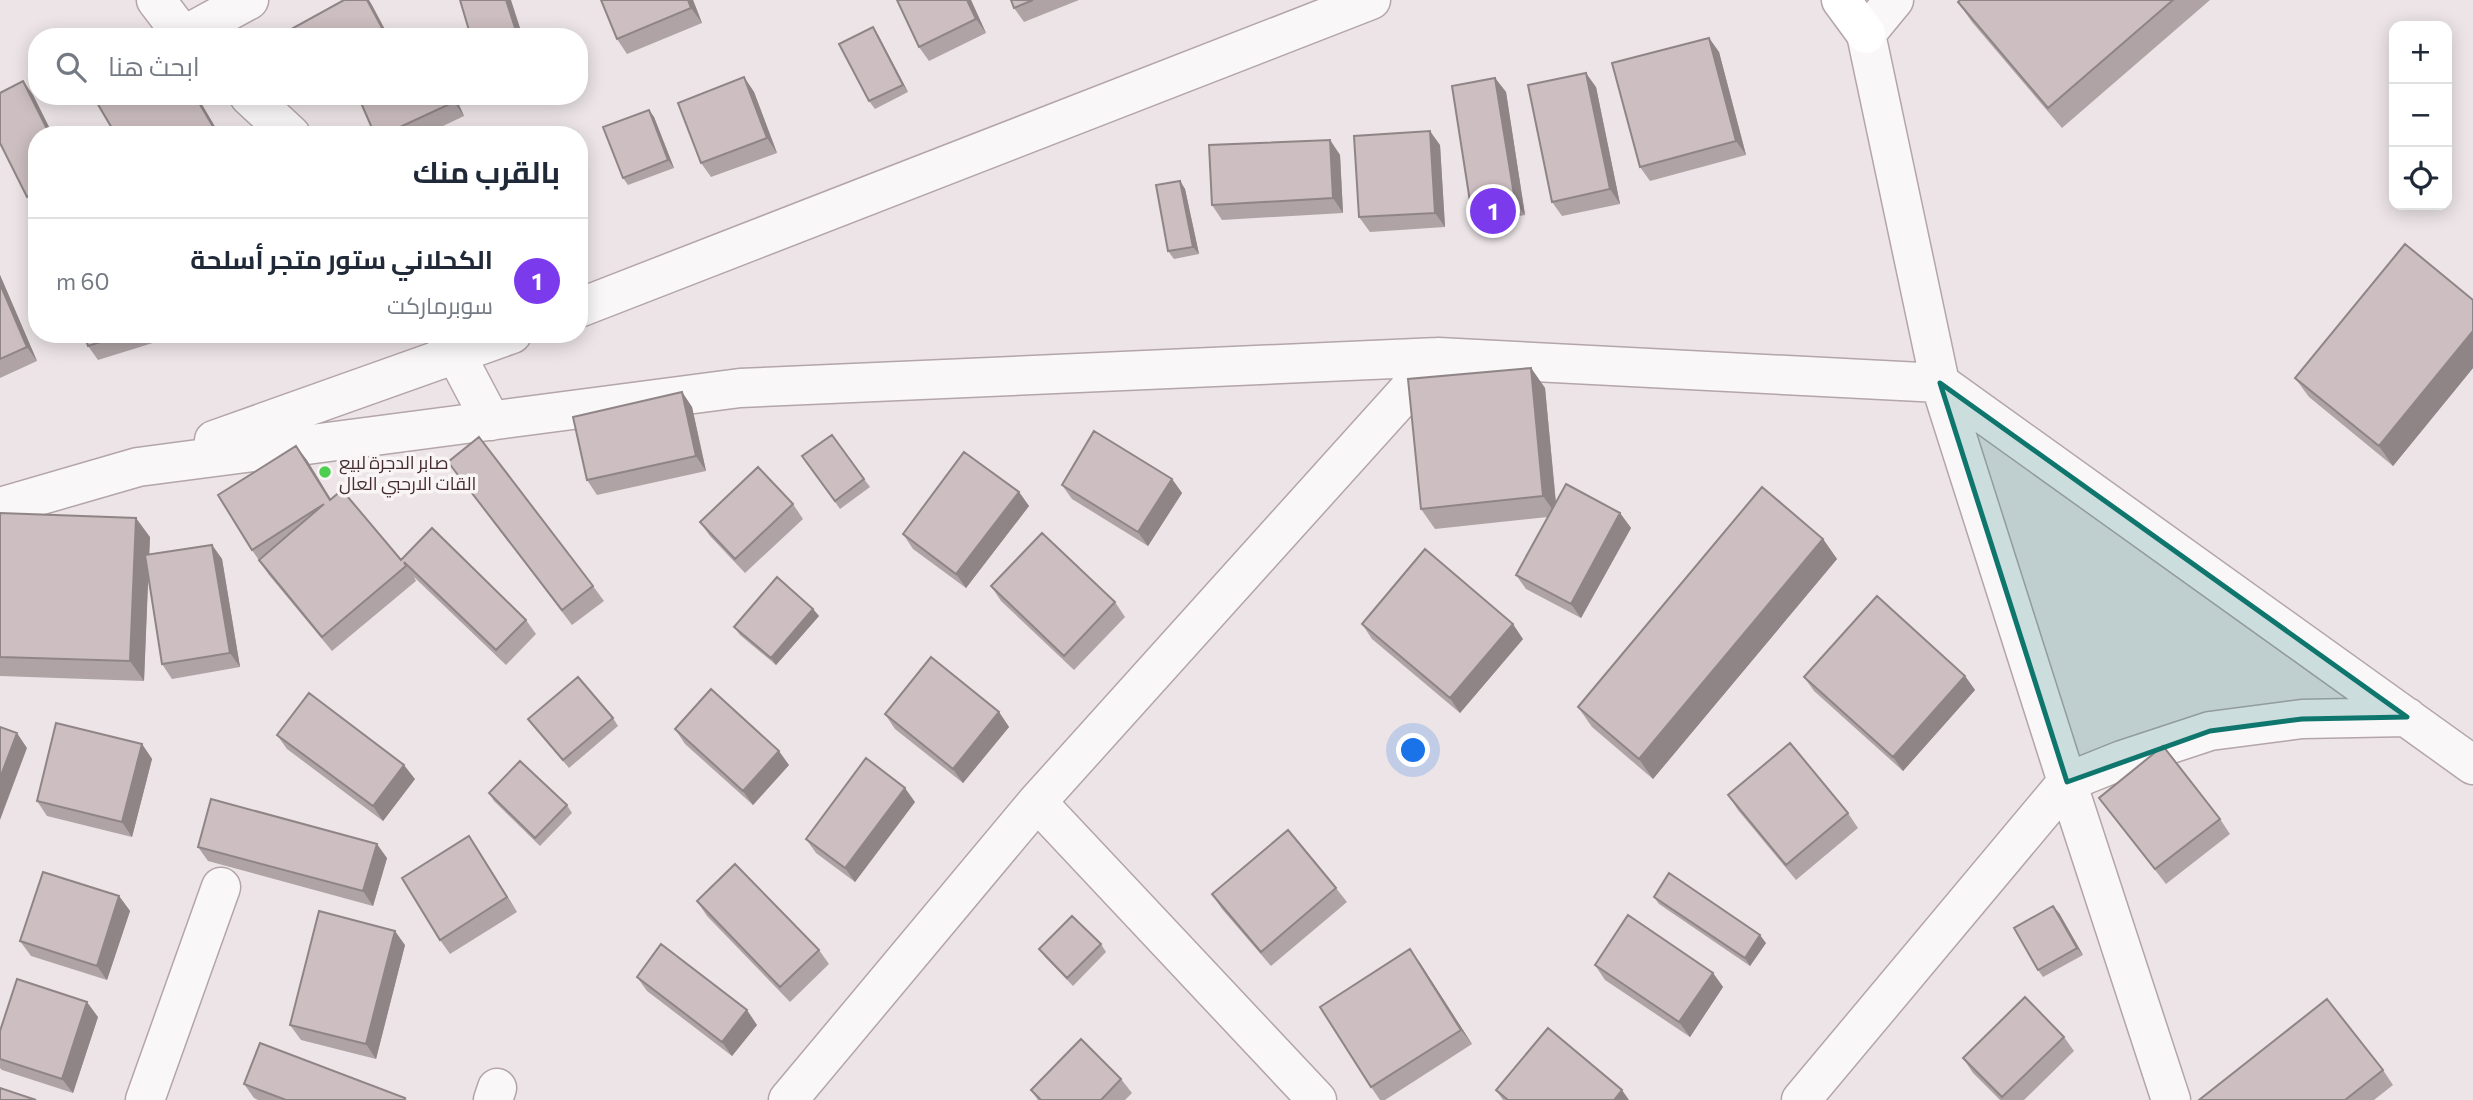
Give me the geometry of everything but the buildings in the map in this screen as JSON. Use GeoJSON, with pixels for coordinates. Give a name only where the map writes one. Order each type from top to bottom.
{"type":"FeatureCollection","features":[{"type":"Feature","properties":{"kind":"main road"},"geometry":{"type":"LineString","coordinates":[[1841,0],[1866,34]]}},
{"type":"Feature","properties":{"kind":"street"},"geometry":{"type":"LineString","coordinates":[[156,0],[176,28]]}},
{"type":"Feature","properties":{"kind":"street"},"geometry":{"type":"LineString","coordinates":[[199,28],[249,0]]}},
{"type":"Feature","properties":{"kind":"street"},"geometry":{"type":"LineString","coordinates":[[588,304],[1371,0]]}},
{"type":"Feature","properties":{"kind":"street"},"geometry":{"type":"LineString","coordinates":[[1894,0],[1866,34],[1940,383],[2171,1100]]}},
{"type":"Feature","properties":{"kind":"street"},"geometry":{"type":"LineString","coordinates":[[259,105],[281,126]]}},
{"type":"Feature","properties":{"kind":"street"},"geometry":{"type":"LineString","coordinates":[[0,507],[138,467],[450,345],[491,421]]}},
{"type":"Feature","properties":{"kind":"street"},"geometry":{"type":"LineString","coordinates":[[788,1100],[1037,802],[1438,357]]}},
{"type":"Feature","properties":{"kind":"street"},"geometry":{"type":"LineString","coordinates":[[138,467],[740,388],[1438,357],[1940,383],[2473,765]]}},
{"type":"Feature","properties":{"kind":"street"},"geometry":{"type":"LineString","coordinates":[[1801,1100],[2067,782],[2122,760],[2210,732],[2302,719],[2407,718]]}},
{"type":"Feature","properties":{"kind":"street"},"geometry":{"type":"LineString","coordinates":[[1037,802],[1317,1100]]}},
{"type":"Feature","properties":{"kind":"street"},"geometry":{"type":"LineString","coordinates":[[145,1100],[221,887]]}},
{"type":"Feature","properties":{"kind":"highlighted area"},"geometry":{"type":"Polygon","coordinates":[[[1940,383],[2407,717],[2302,719],[2210,731],[2067,782],[1940,383]]]}},
{"type":"Feature","properties":{"kind":"place","name":"الكحلاني ستور متجر أسلحة"},"geometry":{"type":"Point","coordinates":[1493,211]}},
{"type":"Feature","properties":{"kind":"place","name":"صابر الدجرة لبيع القات الارحبي العال"},"geometry":{"type":"Point","coordinates":[325,472]}}]}
